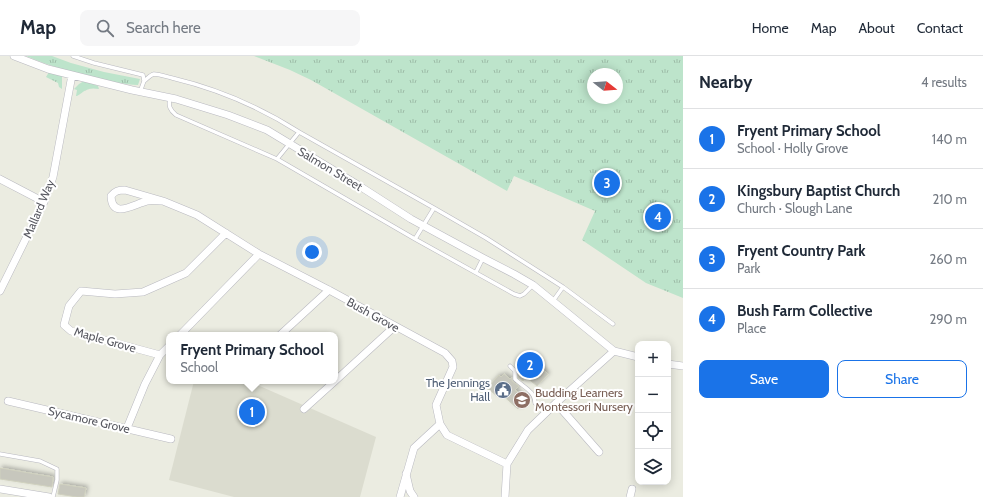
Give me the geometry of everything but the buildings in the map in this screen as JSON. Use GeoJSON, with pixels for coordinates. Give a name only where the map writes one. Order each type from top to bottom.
{"type":"FeatureCollection","features":[{"type":"Feature","properties":{"kind":"street","name":"Salmon Street"},"geometry":{"type":"LineString","coordinates":[[14,56],[48,69],[170,98],[228,115],[267,130],[411,219],[533,285],[614,351]]}},
{"type":"Feature","properties":{"kind":"street","name":"Mallard Way"},"geometry":{"type":"LineString","coordinates":[[0,291],[44,202],[53,177],[72,75]]}},
{"type":"Feature","properties":{"kind":"street"},"geometry":{"type":"LineString","coordinates":[[0,179],[44,202]]}},
{"type":"Feature","properties":{"kind":"street","name":"Bush Grove"},"geometry":{"type":"LineString","coordinates":[[163,201],[148,200],[124,209],[114,207],[111,196],[114,192],[125,190],[163,201],[197,215],[259,254],[329,290],[445,354],[452,360],[453,367],[436,406],[440,424]]}},
{"type":"Feature","properties":{"kind":"street","name":"Maple Grove"},"geometry":{"type":"LineString","coordinates":[[160,355],[71,331],[64,325],[69,306],[80,292],[116,294],[143,292],[186,273],[226,233]]}},
{"type":"Feature","properties":{"kind":"street"},"geometry":{"type":"LineString","coordinates":[[183,332],[259,254]]}},
{"type":"Feature","properties":{"kind":"street"},"geometry":{"type":"LineString","coordinates":[[283,332],[329,290]]}},
{"type":"Feature","properties":{"kind":"street"},"geometry":{"type":"LineString","coordinates":[[338,378],[394,327]]}},
{"type":"Feature","properties":{"kind":"street"},"geometry":{"type":"LineString","coordinates":[[127,428],[145,384],[160,355],[166,349]]}},
{"type":"Feature","properties":{"kind":"street"},"geometry":{"type":"LineString","coordinates":[[505,497],[507,464],[528,430],[614,351],[635,356]]}},
{"type":"Feature","properties":{"kind":"street"},"geometry":{"type":"LineString","coordinates":[[671,364],[683,366]]}},
{"type":"Feature","properties":{"kind":"street"},"geometry":{"type":"LineString","coordinates":[[304,409],[332,384]]}},
{"type":"Feature","properties":{"kind":"street","name":"Sycamore Grove"},"geometry":{"type":"LineString","coordinates":[[8,401],[171,439]]}},
{"type":"Feature","properties":{"kind":"street"},"geometry":{"type":"LineString","coordinates":[[556,403],[599,452]]}},
{"type":"Feature","properties":{"kind":"street"},"geometry":{"type":"LineString","coordinates":[[400,497],[414,448],[440,424],[447,435],[507,464]]}},
{"type":"Feature","properties":{"kind":"street"},"geometry":{"type":"LineString","coordinates":[[406,472],[410,491],[414,497]]}},
{"type":"Feature","properties":{"kind":"street"},"geometry":{"type":"LineString","coordinates":[[630,497],[632,488]]}},
{"type":"Feature","properties":{"kind":"street"},"geometry":{"type":"LineString","coordinates":[[0,489],[49,497]]}},
{"type":"Feature","properties":{"kind":"lane"},"geometry":{"type":"LineString","coordinates":[[73,56],[94,63],[143,75],[144,81]]}},
{"type":"Feature","properties":{"kind":"lane"},"geometry":{"type":"LineString","coordinates":[[140,92],[144,81],[154,74],[181,80],[243,101],[267,113],[486,238],[563,287],[613,324]]}},
{"type":"Feature","properties":{"kind":"lane"},"geometry":{"type":"LineString","coordinates":[[170,98],[168,102],[169,107],[176,115],[277,159],[414,239],[514,294],[520,296],[533,285]]}},
{"type":"Feature","properties":{"kind":"lane"},"geometry":{"type":"LineString","coordinates":[[277,159],[299,132]]}},
{"type":"Feature","properties":{"kind":"lane"},"geometry":{"type":"LineString","coordinates":[[414,239],[434,208]]}},
{"type":"Feature","properties":{"kind":"lane"},"geometry":{"type":"LineString","coordinates":[[476,272],[483,258]]}},
{"type":"Feature","properties":{"kind":"lane"},"geometry":{"type":"LineString","coordinates":[[553,302],[563,287]]}},
{"type":"Feature","properties":{"kind":"lane"},"geometry":{"type":"LineString","coordinates":[[510,366],[515,371],[515,380],[533,394],[535,403],[546,413]]}},
{"type":"Feature","properties":{"kind":"lane"},"geometry":{"type":"LineString","coordinates":[[0,454],[40,461],[56,469],[57,480],[54,497]]}},
{"type":"Feature","properties":{"kind":"shaded area"},"geometry":{"type":"Polygon","coordinates":[[[193,384],[253,384],[376,437],[360,497],[234,497],[169,480],[193,384]]]}},
{"type":"Feature","properties":{"kind":"green space"},"geometry":{"type":"Polygon","coordinates":[[[26,56],[52,56],[104,72],[140,79],[138,85],[118,83],[62,69],[26,56]]]}},
{"type":"Feature","properties":{"kind":"green space"},"geometry":{"type":"Polygon","coordinates":[[[254,56],[683,56],[683,298],[646,283],[582,240],[595,211],[514,176],[507,191],[311,80],[254,56]]]}},
{"type":"Feature","properties":{"kind":"green space"},"geometry":{"type":"Polygon","coordinates":[[[49,72],[62,76],[62,89],[59,87],[58,83],[46,77],[49,72]]]}},
{"type":"Feature","properties":{"kind":"green space"},"geometry":{"type":"Polygon","coordinates":[[[84,81],[98,86],[99,89],[90,89],[76,96],[77,90],[74,89],[84,81]]]}},
{"type":"Feature","properties":{"kind":"place","name":"Fryent Country Park"},"geometry":{"type":"Point","coordinates":[607,183]}},
{"type":"Feature","properties":{"kind":"place","name":"Bush Farm Collective"},"geometry":{"type":"Point","coordinates":[658,217]}},
{"type":"Feature","properties":{"kind":"place","name":"Kingsbury Baptist Church"},"geometry":{"type":"Point","coordinates":[530,365]}},
{"type":"Feature","properties":{"kind":"place","name":"The Jennings Hall"},"geometry":{"type":"Point","coordinates":[503,390]}},
{"type":"Feature","properties":{"kind":"place","name":"Budding Learners Montessori Nursery"},"geometry":{"type":"Point","coordinates":[522,400]}},
{"type":"Feature","properties":{"kind":"place","name":"Fryent Primary School"},"geometry":{"type":"Point","coordinates":[252,412]}}]}
